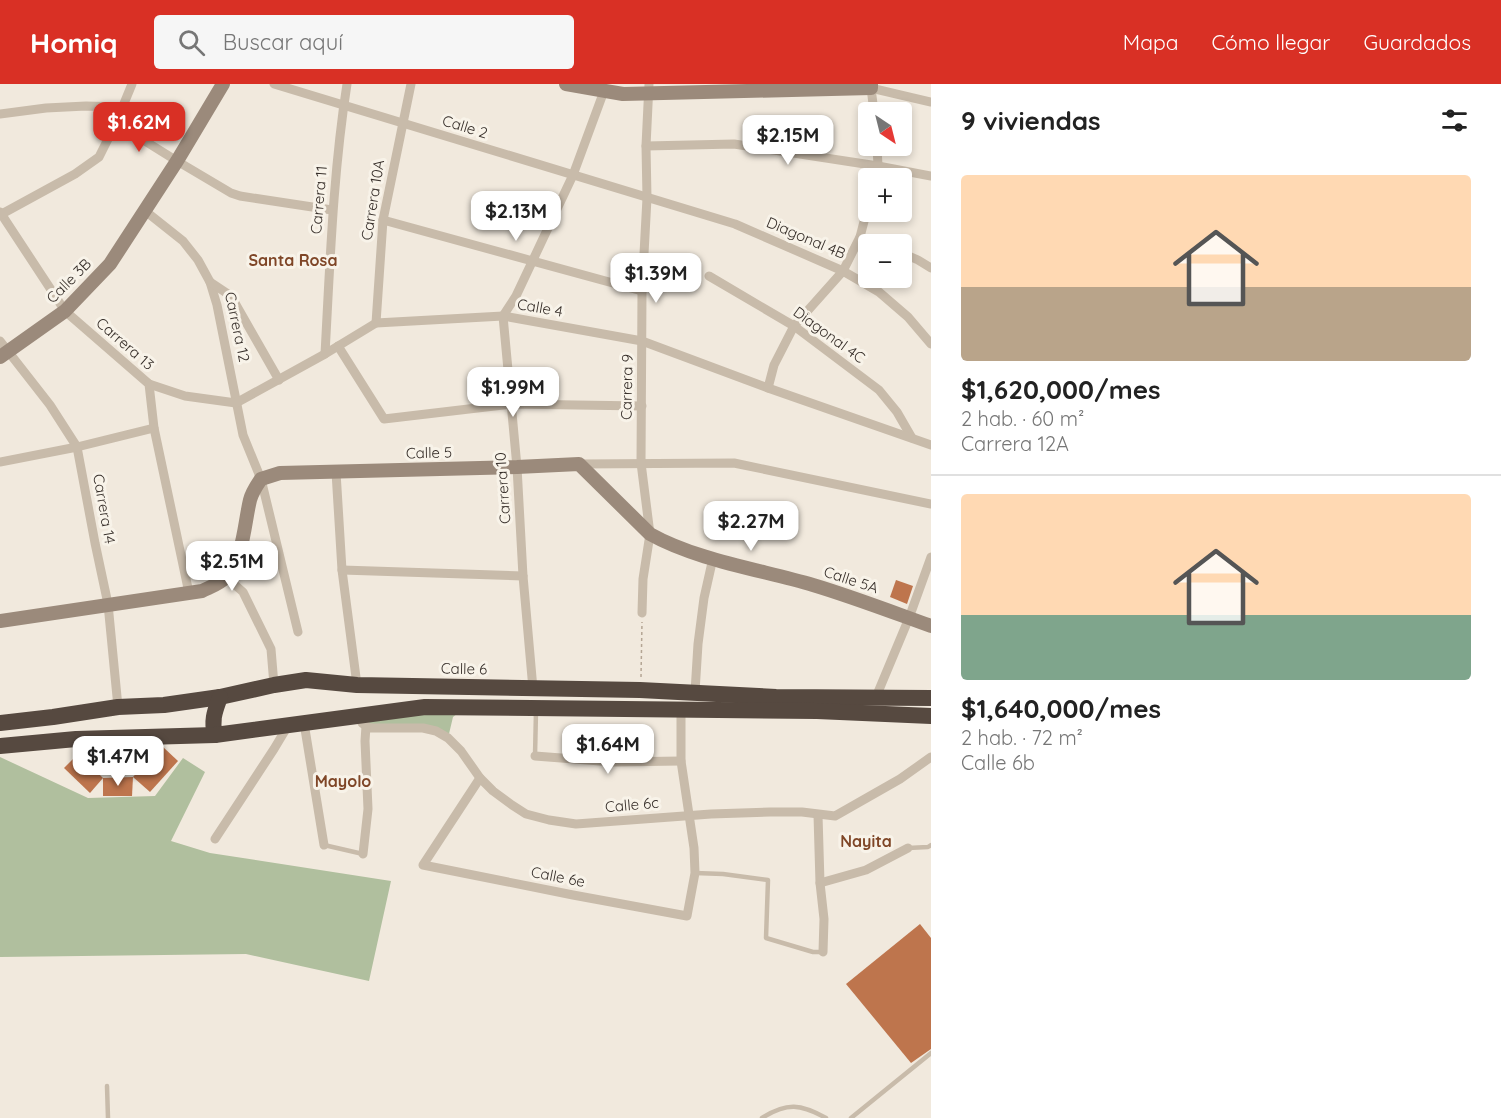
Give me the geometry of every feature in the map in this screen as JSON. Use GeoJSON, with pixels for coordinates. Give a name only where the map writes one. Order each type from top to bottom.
{"type":"FeatureCollection","features":[{"type":"Feature","properties":{"kind":"highway","name":"Calle 6"},"geometry":{"type":"LineString","coordinates":[[0,723],[118,708],[164,705],[220,697],[274,684],[306,680],[357,685],[640,690],[776,697],[931,698]]}},
{"type":"Feature","properties":{"kind":"highway"},"geometry":{"type":"LineString","coordinates":[[357,685],[362,700],[362,721]]}},
{"type":"Feature","properties":{"kind":"highway"},"geometry":{"type":"LineString","coordinates":[[215,735],[214,714],[220,697]]}},
{"type":"Feature","properties":{"kind":"highway"},"geometry":{"type":"LineString","coordinates":[[0,746],[76,739],[215,735],[296,724],[362,721],[425,707],[817,711],[931,716]]}},
{"type":"Feature","properties":{"kind":"main road"},"geometry":{"type":"LineString","coordinates":[[144,210],[177,161],[223,84]]}},
{"type":"Feature","properties":{"kind":"main road"},"geometry":{"type":"LineString","coordinates":[[566,84],[623,94],[649,89],[871,86]]}},
{"type":"Feature","properties":{"kind":"main road","name":"Calle 3B"},"geometry":{"type":"LineString","coordinates":[[3,350],[65,311],[110,264],[144,210]]}},
{"type":"Feature","properties":{"kind":"main road","name":"Calle 5"},"geometry":{"type":"LineString","coordinates":[[261,479],[280,473],[579,464]]}},
{"type":"Feature","properties":{"kind":"main road","name":"Calle 5A"},"geometry":{"type":"LineString","coordinates":[[579,464],[650,534],[675,546],[814,585],[931,626]]}},
{"type":"Feature","properties":{"kind":"main road"},"geometry":{"type":"LineString","coordinates":[[0,621],[202,591],[218,583],[226,577],[236,562],[251,497],[261,479]]}},
{"type":"Feature","properties":{"kind":"street"},"geometry":{"type":"LineString","coordinates":[[0,214],[75,174],[99,157],[132,84]]}},
{"type":"Feature","properties":{"kind":"street","name":"Calle 2"},"geometry":{"type":"LineString","coordinates":[[274,84],[647,198]]}},
{"type":"Feature","properties":{"kind":"street","name":"Carrera 11"},"geometry":{"type":"LineString","coordinates":[[326,354],[332,210],[346,84]]}},
{"type":"Feature","properties":{"kind":"street","name":"Carrera 10A"},"geometry":{"type":"LineString","coordinates":[[376,323],[382,220],[411,84]]}},
{"type":"Feature","properties":{"kind":"street"},"geometry":{"type":"LineString","coordinates":[[873,102],[871,86],[931,102]]}},
{"type":"Feature","properties":{"kind":"street","name":"Carrera 9"},"geometry":{"type":"LineString","coordinates":[[642,613],[643,579],[650,534],[641,463],[642,291],[649,89]]}},
{"type":"Feature","properties":{"kind":"street"},"geometry":{"type":"LineString","coordinates":[[503,316],[516,296],[573,175],[604,91]]}},
{"type":"Feature","properties":{"kind":"street"},"geometry":{"type":"LineString","coordinates":[[0,114],[46,108],[123,107]]}},
{"type":"Feature","properties":{"kind":"street"},"geometry":{"type":"LineString","coordinates":[[116,123],[240,196],[332,210]]}},
{"type":"Feature","properties":{"kind":"street"},"geometry":{"type":"LineString","coordinates":[[646,146],[734,144],[931,176]]}},
{"type":"Feature","properties":{"kind":"street"},"geometry":{"type":"LineString","coordinates":[[878,156],[878,166]]}},
{"type":"Feature","properties":{"kind":"street","name":"Diagonal 4B"},"geometry":{"type":"LineString","coordinates":[[647,198],[735,224],[843,271],[879,292],[908,317],[931,344]]}},
{"type":"Feature","properties":{"kind":"street","name":"Carrera 12"},"geometry":{"type":"LineString","coordinates":[[144,210],[183,241],[210,282],[217,305],[243,435],[261,479],[298,632]]}},
{"type":"Feature","properties":{"kind":"street","name":"Carrera 13"},"geometry":{"type":"LineString","coordinates":[[0,214],[65,311],[149,384],[154,428],[189,593]]}},
{"type":"Feature","properties":{"kind":"street"},"geometry":{"type":"LineString","coordinates":[[382,220],[642,291]]}},
{"type":"Feature","properties":{"kind":"street"},"geometry":{"type":"LineString","coordinates":[[768,388],[774,366],[794,327],[843,271],[858,241]]}},
{"type":"Feature","properties":{"kind":"street"},"geometry":{"type":"LineString","coordinates":[[912,257],[931,268]]}},
{"type":"Feature","properties":{"kind":"street","name":"Diagonal 4C"},"geometry":{"type":"LineString","coordinates":[[709,276],[794,327],[879,390],[897,412],[912,438]]}},
{"type":"Feature","properties":{"kind":"street"},"geometry":{"type":"LineString","coordinates":[[210,282],[231,296],[279,380]]}},
{"type":"Feature","properties":{"kind":"street","name":"Calle 4"},"geometry":{"type":"LineString","coordinates":[[236,403],[326,354],[376,323],[503,316],[642,341],[931,445]]}},
{"type":"Feature","properties":{"kind":"street","name":"Carrera 10"},"geometry":{"type":"LineString","coordinates":[[503,316],[517,467],[523,576],[533,689]]}},
{"type":"Feature","properties":{"kind":"street"},"geometry":{"type":"LineString","coordinates":[[338,346],[384,419],[511,404],[642,406]]}},
{"type":"Feature","properties":{"kind":"street","name":"Carrera 14"},"geometry":{"type":"LineString","coordinates":[[3,350],[50,405],[77,447],[94,543],[108,604],[118,708]]}},
{"type":"Feature","properties":{"kind":"street"},"geometry":{"type":"LineString","coordinates":[[149,384],[185,396],[236,403]]}},
{"type":"Feature","properties":{"kind":"street"},"geometry":{"type":"LineString","coordinates":[[0,462],[77,447],[154,428]]}},
{"type":"Feature","properties":{"kind":"street","name":"Calle 5"},"geometry":{"type":"LineString","coordinates":[[579,464],[734,463],[931,504]]}},
{"type":"Feature","properties":{"kind":"street"},"geometry":{"type":"LineString","coordinates":[[336,472],[342,570],[357,685]]}},
{"type":"Feature","properties":{"kind":"street"},"geometry":{"type":"LineString","coordinates":[[876,697],[909,618],[931,557]]}},
{"type":"Feature","properties":{"kind":"street"},"geometry":{"type":"LineString","coordinates":[[695,692],[704,597],[713,558]]}},
{"type":"Feature","properties":{"kind":"street"},"geometry":{"type":"LineString","coordinates":[[342,570],[523,576]]}},
{"type":"Feature","properties":{"kind":"street"},"geometry":{"type":"LineString","coordinates":[[226,577],[243,592],[271,649],[274,684]]}},
{"type":"Feature","properties":{"kind":"street"},"geometry":{"type":"LineString","coordinates":[[681,711],[681,761],[694,848],[695,873]]}},
{"type":"Feature","properties":{"kind":"street"},"geometry":{"type":"LineString","coordinates":[[362,721],[368,809],[363,854]]}},
{"type":"Feature","properties":{"kind":"street","name":"Calle 6c"},"geometry":{"type":"LineString","coordinates":[[362,721],[369,728],[423,728],[436,731],[448,738],[461,751],[480,778],[493,791],[526,814],[576,824],[688,815],[770,812],[802,812],[835,816],[931,757]]}},
{"type":"Feature","properties":{"kind":"street"},"geometry":{"type":"LineString","coordinates":[[215,839],[274,749],[296,724]]}},
{"type":"Feature","properties":{"kind":"street"},"geometry":{"type":"LineString","coordinates":[[296,724],[324,845]]}},
{"type":"Feature","properties":{"kind":"street"},"geometry":{"type":"LineString","coordinates":[[535,756],[613,762],[681,761]]}},
{"type":"Feature","properties":{"kind":"street","name":"Calle 6e"},"geometry":{"type":"LineString","coordinates":[[480,778],[423,865],[687,915],[695,873]]}},
{"type":"Feature","properties":{"kind":"street"},"geometry":{"type":"LineString","coordinates":[[818,815],[820,883],[824,919],[823,951]]}},
{"type":"Feature","properties":{"kind":"street"},"geometry":{"type":"LineString","coordinates":[[820,883],[866,870],[908,848]]}},
{"type":"Feature","properties":{"kind":"lane"},"geometry":{"type":"LineString","coordinates":[[535,756],[536,708]]}},
{"type":"Feature","properties":{"kind":"lane"},"geometry":{"type":"LineString","coordinates":[[324,845],[363,854]]}},
{"type":"Feature","properties":{"kind":"lane"},"geometry":{"type":"LineString","coordinates":[[908,848],[931,845]]}},
{"type":"Feature","properties":{"kind":"lane"},"geometry":{"type":"LineString","coordinates":[[695,873],[768,880],[766,938],[813,952],[823,951]]}},
{"type":"Feature","properties":{"kind":"lane"},"geometry":{"type":"LineString","coordinates":[[851,1118],[931,1053]]}},
{"type":"Feature","properties":{"kind":"lane"},"geometry":{"type":"LineString","coordinates":[[107,1086],[108,1118]]}},
{"type":"Feature","properties":{"kind":"lane"},"geometry":{"type":"LineString","coordinates":[[762,1118],[775,1110],[793,1106],[810,1109],[826,1118]]}},
{"type":"Feature","properties":{"kind":"path"},"geometry":{"type":"LineString","coordinates":[[640,690],[642,613]]}},
{"type":"Feature","properties":{"kind":"green space"},"geometry":{"type":"Polygon","coordinates":[[[425,707],[458,713],[453,717],[448,738],[407,727],[362,723],[425,707]]]}},
{"type":"Feature","properties":{"kind":"green space"},"geometry":{"type":"Polygon","coordinates":[[[0,757],[88,798],[155,796],[183,758],[205,772],[171,841],[210,853],[391,881],[369,981],[246,954],[0,957],[0,757]]]}},
{"type":"Feature","properties":{"kind":"building"},"geometry":{"type":"Polygon","coordinates":[[[896,580],[913,586],[907,604],[890,597],[896,580]]]}},
{"type":"Feature","properties":{"kind":"building"},"geometry":{"type":"Polygon","coordinates":[[[160,747],[163,747],[178,761],[150,792],[133,777],[160,747]]]}},
{"type":"Feature","properties":{"kind":"building"},"geometry":{"type":"Polygon","coordinates":[[[78,754],[103,778],[90,793],[64,768],[78,754]]]}},
{"type":"Feature","properties":{"kind":"building"},"geometry":{"type":"Polygon","coordinates":[[[133,777],[132,796],[103,796],[103,778],[133,777]]]}},
{"type":"Feature","properties":{"kind":"building"},"geometry":{"type":"Polygon","coordinates":[[[920,924],[931,938],[931,1049],[911,1063],[846,984],[920,924]]]}},
{"type":"Feature","properties":{"kind":"district","name":"Santa Rosa"},"geometry":{"type":"Point","coordinates":[293,260]}},
{"type":"Feature","properties":{"kind":"district","name":"Mayolo"},"geometry":{"type":"Point","coordinates":[343,781]}},
{"type":"Feature","properties":{"kind":"district","name":"Nayita"},"geometry":{"type":"Point","coordinates":[866,841]}}]}
